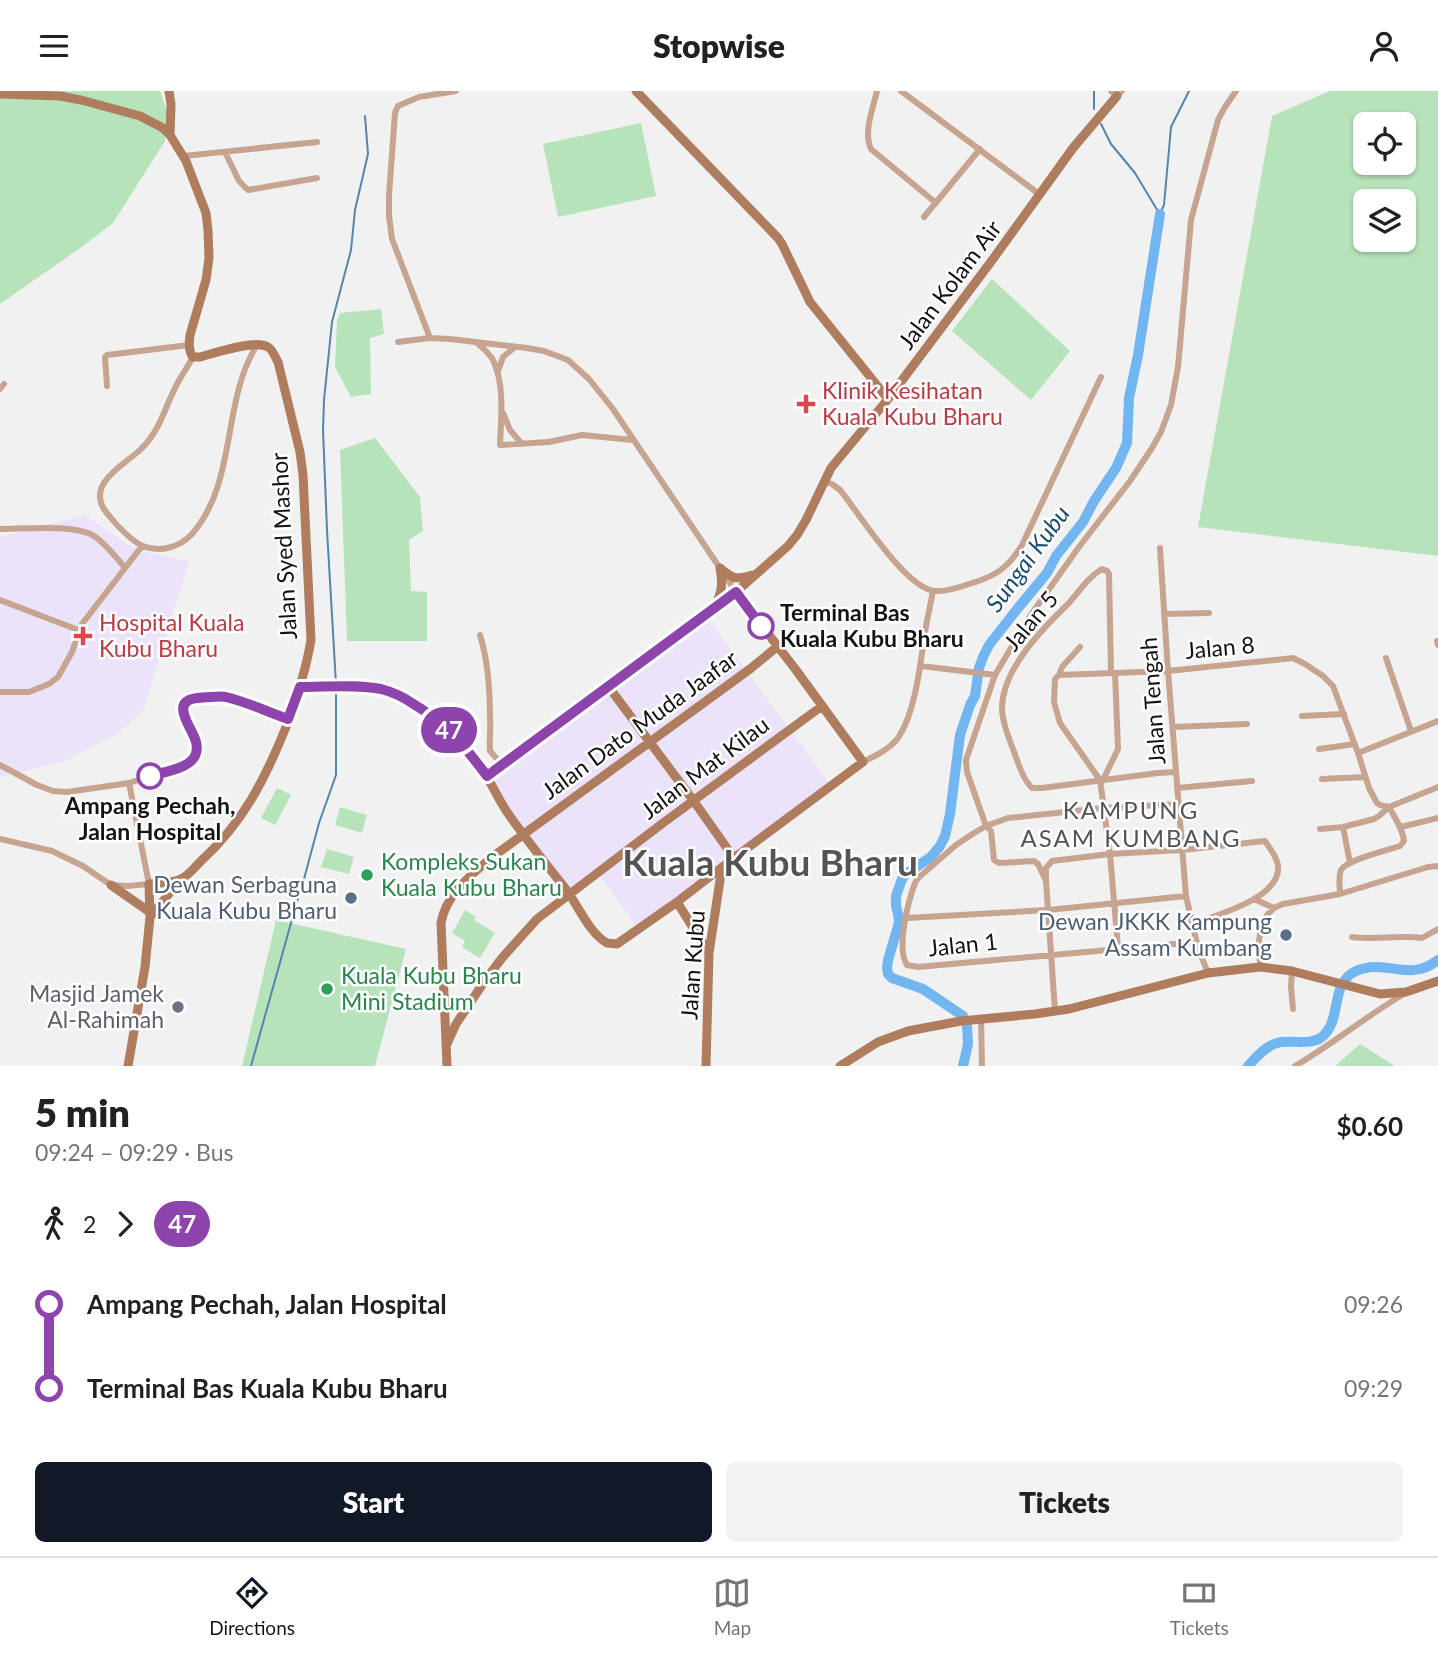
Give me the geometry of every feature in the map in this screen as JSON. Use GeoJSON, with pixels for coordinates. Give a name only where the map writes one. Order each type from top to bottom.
{"type":"FeatureCollection","features":[{"type":"Feature","properties":{"kind":"street"},"geometry":{"type":"LineString","coordinates":[[169,91],[170,135]]}},
{"type":"Feature","properties":{"kind":"street"},"geometry":{"type":"LineString","coordinates":[[430,338],[395,249],[389,216],[396,109],[418,94],[456,91]]}},
{"type":"Feature","properties":{"kind":"street"},"geometry":{"type":"LineString","coordinates":[[636,91],[778,238],[810,302],[888,399]]}},
{"type":"Feature","properties":{"kind":"street"},"geometry":{"type":"LineString","coordinates":[[877,91],[868,137],[871,149],[936,203]]}},
{"type":"Feature","properties":{"kind":"street"},"geometry":{"type":"LineString","coordinates":[[901,91],[1039,194]]}},
{"type":"Feature","properties":{"kind":"street"},"geometry":{"type":"LineString","coordinates":[[1046,881],[1034,861],[999,863],[994,860],[991,831],[986,826],[967,772],[966,760],[995,675],[1030,616],[1130,481],[1161,432],[1171,405],[1178,367],[1191,220],[1218,120],[1236,91]]}},
{"type":"Feature","properties":{"kind":"street","name":"Jalan Kolam Air"},"geometry":{"type":"LineString","coordinates":[[487,776],[736,592],[779,555],[806,520],[831,468],[888,399],[1073,148],[1117,93]]}},
{"type":"Feature","properties":{"kind":"street"},"geometry":{"type":"LineString","coordinates":[[0,94],[60,96],[81,100],[140,117],[163,128],[184,156],[206,213],[209,258],[206,280],[190,335],[189,345],[193,357],[152,436],[106,479],[100,492],[104,509],[121,529],[142,546],[157,549],[173,547],[192,534],[209,507],[221,479],[242,376],[257,345]]}},
{"type":"Feature","properties":{"kind":"street"},"geometry":{"type":"LineString","coordinates":[[184,156],[317,142]]}},
{"type":"Feature","properties":{"kind":"street"},"geometry":{"type":"LineString","coordinates":[[924,217],[980,149]]}},
{"type":"Feature","properties":{"kind":"street"},"geometry":{"type":"LineString","coordinates":[[225,152],[239,181],[248,190],[317,178]]}},
{"type":"Feature","properties":{"kind":"street"},"geometry":{"type":"LineString","coordinates":[[398,342],[430,338],[517,346],[557,355],[580,370],[613,409],[736,592],[863,762]]}},
{"type":"Feature","properties":{"kind":"street"},"geometry":{"type":"LineString","coordinates":[[477,342],[492,358],[497,373],[501,408],[500,445],[549,442],[582,435],[632,440]]}},
{"type":"Feature","properties":{"kind":"street"},"geometry":{"type":"LineString","coordinates":[[107,386],[107,355],[189,345]]}},
{"type":"Feature","properties":{"kind":"street"},"geometry":{"type":"LineString","coordinates":[[193,357],[257,345]]}},
{"type":"Feature","properties":{"kind":"street","name":"Jalan Syed Mashor"},"geometry":{"type":"LineString","coordinates":[[151,915],[181,879],[208,855],[241,816],[258,790],[271,765],[300,687],[308,656],[311,639],[300,452],[278,362],[268,347],[257,345]]}},
{"type":"Feature","properties":{"kind":"street"},"geometry":{"type":"LineString","coordinates":[[497,373],[503,357],[517,346]]}},
{"type":"Feature","properties":{"kind":"street"},"geometry":{"type":"LineString","coordinates":[[824,481],[840,490],[884,549],[910,576],[933,591],[961,587],[988,578],[1013,560],[1022,545],[1101,377]]}},
{"type":"Feature","properties":{"kind":"street"},"geometry":{"type":"LineString","coordinates":[[501,408],[510,430],[522,444]]}},
{"type":"Feature","properties":{"kind":"street"},"geometry":{"type":"LineString","coordinates":[[0,529],[85,532],[101,541],[125,568]]}},
{"type":"Feature","properties":{"kind":"street"},"geometry":{"type":"LineString","coordinates":[[0,692],[29,692],[54,681],[62,671],[82,624],[142,546]]}},
{"type":"Feature","properties":{"kind":"street","name":"Jalan Tengah"},"geometry":{"type":"LineString","coordinates":[[1160,548],[1186,896],[1208,973]]}},
{"type":"Feature","properties":{"kind":"street"},"geometry":{"type":"LineString","coordinates":[[720,568],[733,578],[755,577]]}},
{"type":"Feature","properties":{"kind":"street"},"geometry":{"type":"LineString","coordinates":[[720,568],[722,590],[718,605],[746,605]]}},
{"type":"Feature","properties":{"kind":"street","name":"Jalan 5"},"geometry":{"type":"LineString","coordinates":[[1113,673],[1109,574],[1102,569],[1091,577],[1036,635],[1021,656],[1010,679],[1002,709],[1007,734],[1021,772],[1030,787],[1042,788],[1176,772]]}},
{"type":"Feature","properties":{"kind":"street"},"geometry":{"type":"LineString","coordinates":[[746,605],[747,593],[755,577]]}},
{"type":"Feature","properties":{"kind":"street"},"geometry":{"type":"LineString","coordinates":[[300,687],[381,689],[428,712],[460,741],[487,776],[496,795],[523,834],[602,940],[617,944],[897,739],[907,719],[921,666],[933,591]]}},
{"type":"Feature","properties":{"kind":"street"},"geometry":{"type":"LineString","coordinates":[[0,600],[81,631]]}},
{"type":"Feature","properties":{"kind":"street"},"geometry":{"type":"LineString","coordinates":[[1164,614],[1209,613]]}},
{"type":"Feature","properties":{"kind":"street"},"geometry":{"type":"LineString","coordinates":[[480,635],[488,686],[490,751],[502,765]]}},
{"type":"Feature","properties":{"kind":"street","name":"Jalan Dato Muda Jaafar"},"geometry":{"type":"LineString","coordinates":[[447,1066],[441,923],[446,907],[462,883],[523,834],[778,646]]}},
{"type":"Feature","properties":{"kind":"street"},"geometry":{"type":"LineString","coordinates":[[1080,647],[1055,679],[1054,702],[1056,713],[1074,746],[1101,780]]}},
{"type":"Feature","properties":{"kind":"street","name":"Jalan 8"},"geometry":{"type":"LineString","coordinates":[[1059,675],[1168,671],[1293,658],[1323,676],[1333,686],[1344,714]]}},
{"type":"Feature","properties":{"kind":"street"},"geometry":{"type":"LineString","coordinates":[[1386,658],[1411,731]]}},
{"type":"Feature","properties":{"kind":"street"},"geometry":{"type":"LineString","coordinates":[[921,666],[995,675]]}},
{"type":"Feature","properties":{"kind":"street"},"geometry":{"type":"LineString","coordinates":[[1113,673],[1118,749],[1101,780],[1118,948]]}},
{"type":"Feature","properties":{"kind":"street"},"geometry":{"type":"LineString","coordinates":[[608,686],[734,857]]}},
{"type":"Feature","properties":{"kind":"street"},"geometry":{"type":"LineString","coordinates":[[0,765],[29,782],[53,791],[78,791],[129,783],[184,765],[192,759],[196,750],[195,740],[183,708],[191,698],[225,697],[288,719]]}},
{"type":"Feature","properties":{"kind":"street","name":"Jalan Mat Kilau"},"geometry":{"type":"LineString","coordinates":[[446,1046],[456,1024],[495,967],[537,919],[822,706]]}},
{"type":"Feature","properties":{"kind":"street"},"geometry":{"type":"LineString","coordinates":[[1302,716],[1344,714],[1377,803],[1389,807],[1401,827],[1404,839],[1400,846],[1350,863],[1341,869],[1340,894]]}},
{"type":"Feature","properties":{"kind":"street"},"geometry":{"type":"LineString","coordinates":[[1358,753],[1438,721]]}},
{"type":"Feature","properties":{"kind":"street"},"geometry":{"type":"LineString","coordinates":[[1173,727],[1247,724]]}},
{"type":"Feature","properties":{"kind":"street"},"geometry":{"type":"LineString","coordinates":[[1319,748],[1355,744]]}},
{"type":"Feature","properties":{"kind":"street"},"geometry":{"type":"LineString","coordinates":[[1322,779],[1365,776]]}},
{"type":"Feature","properties":{"kind":"street"},"geometry":{"type":"LineString","coordinates":[[1177,788],[1252,781]]}},
{"type":"Feature","properties":{"kind":"street"},"geometry":{"type":"LineString","coordinates":[[128,1066],[151,915],[149,884],[129,783]]}},
{"type":"Feature","properties":{"kind":"street"},"geometry":{"type":"LineString","coordinates":[[1320,829],[1343,827],[1379,816],[1389,807],[1438,786]]}},
{"type":"Feature","properties":{"kind":"street","name":"Jalan 1"},"geometry":{"type":"LineString","coordinates":[[1179,804],[1016,817],[986,826],[956,845],[918,878],[906,918],[904,958],[905,963],[911,966],[1197,942]]}},
{"type":"Feature","properties":{"kind":"street"},"geometry":{"type":"LineString","coordinates":[[1401,827],[1438,818]]}},
{"type":"Feature","properties":{"kind":"street"},"geometry":{"type":"LineString","coordinates":[[1343,827],[1350,863]]}},
{"type":"Feature","properties":{"kind":"street"},"geometry":{"type":"LineString","coordinates":[[0,839],[52,851],[83,866],[151,915]]}},
{"type":"Feature","properties":{"kind":"street"},"geometry":{"type":"LineString","coordinates":[[1055,1011],[1046,881],[1046,868],[1052,862],[1110,854],[1265,841],[1276,857],[1278,869],[1277,878],[1269,889],[1254,899],[1194,923]]}},
{"type":"Feature","properties":{"kind":"street"},"geometry":{"type":"LineString","coordinates":[[1260,967],[1259,940],[1262,925],[1274,908],[1340,894],[1438,866]]}},
{"type":"Feature","properties":{"kind":"street","name":"Jalan Kubu"},"geometry":{"type":"LineString","coordinates":[[706,1066],[709,953],[722,867]]}},
{"type":"Feature","properties":{"kind":"street"},"geometry":{"type":"LineString","coordinates":[[111,885],[128,886],[181,879]]}},
{"type":"Feature","properties":{"kind":"street"},"geometry":{"type":"LineString","coordinates":[[906,918],[1048,910],[1186,896]]}},
{"type":"Feature","properties":{"kind":"street"},"geometry":{"type":"LineString","coordinates":[[1254,899],[1274,908]]}},
{"type":"Feature","properties":{"kind":"street"},"geometry":{"type":"LineString","coordinates":[[677,902],[709,953]]}},
{"type":"Feature","properties":{"kind":"street"},"geometry":{"type":"LineString","coordinates":[[663,912],[687,918]]}},
{"type":"Feature","properties":{"kind":"street"},"geometry":{"type":"LineString","coordinates":[[696,930],[713,922]]}},
{"type":"Feature","properties":{"kind":"street"},"geometry":{"type":"LineString","coordinates":[[1352,937],[1422,938],[1438,929]]}},
{"type":"Feature","properties":{"kind":"street"},"geometry":{"type":"LineString","coordinates":[[840,1066],[855,1062],[878,1042],[894,1035],[961,1020],[1069,1009],[1208,973],[1260,967],[1292,971],[1380,994],[1406,992]]}},
{"type":"Feature","properties":{"kind":"street"},"geometry":{"type":"LineString","coordinates":[[1292,971],[1293,1009]]}},
{"type":"Feature","properties":{"kind":"street"},"geometry":{"type":"LineString","coordinates":[[1295,1066],[1406,992],[1438,981]]}},
{"type":"Feature","properties":{"kind":"street"},"geometry":{"type":"LineString","coordinates":[[981,1018],[982,1066]]}},
{"type":"Feature","properties":{"kind":"street"},"geometry":{"type":"LineString","coordinates":[[444,1024],[456,1024]]}},
{"type":"Feature","properties":{"kind":"shaded area","name":"Hospital Kuala Kubu Bharu"},"geometry":{"type":"Polygon","coordinates":[[[84,515],[132,547],[189,561],[143,711],[117,734],[63,762],[0,778],[0,537],[84,515]]]}},
{"type":"Feature","properties":{"kind":"shaded area"},"geometry":{"type":"Polygon","coordinates":[[[707,617],[829,783],[636,926],[596,870],[570,889],[499,794],[491,777],[707,617]]]}},
{"type":"Feature","properties":{"kind":"green space"},"geometry":{"type":"Polygon","coordinates":[[[0,91],[160,91],[167,111],[165,141],[113,223],[0,304],[0,91]]]}},
{"type":"Feature","properties":{"kind":"green space"},"geometry":{"type":"Polygon","coordinates":[[[1330,91],[1438,91],[1438,556],[1198,527],[1272,116],[1330,91]]]}},
{"type":"Feature","properties":{"kind":"green space"},"geometry":{"type":"Polygon","coordinates":[[[641,123],[656,196],[558,217],[543,144],[641,123]]]}},
{"type":"Feature","properties":{"kind":"green space"},"geometry":{"type":"Polygon","coordinates":[[[992,279],[1070,351],[1031,400],[952,331],[992,279]]]}},
{"type":"Feature","properties":{"kind":"green space"},"geometry":{"type":"Polygon","coordinates":[[[381,309],[384,334],[370,338],[371,394],[351,397],[335,367],[337,320],[340,313],[381,309]]]}},
{"type":"Feature","properties":{"kind":"green space"},"geometry":{"type":"Polygon","coordinates":[[[375,438],[420,497],[423,531],[409,540],[411,591],[427,592],[427,641],[347,641],[340,450],[375,438]]]}},
{"type":"Feature","properties":{"kind":"green space"},"geometry":{"type":"Polygon","coordinates":[[[277,788],[291,795],[275,825],[261,818],[277,788]]]}},
{"type":"Feature","properties":{"kind":"green space"},"geometry":{"type":"Polygon","coordinates":[[[340,807],[367,815],[362,833],[335,825],[340,807]]]}},
{"type":"Feature","properties":{"kind":"green space"},"geometry":{"type":"Polygon","coordinates":[[[327,849],[354,857],[349,874],[321,867],[327,849]]]}},
{"type":"Feature","properties":{"kind":"green space"},"geometry":{"type":"Polygon","coordinates":[[[465,910],[476,917],[474,920],[495,933],[480,958],[462,947],[465,941],[452,933],[465,910]]]}},
{"type":"Feature","properties":{"kind":"green space","name":"Kuala Kubu Bharu Mini Stadium"},"geometry":{"type":"Polygon","coordinates":[[[276,920],[406,949],[375,1066],[242,1066],[276,920]]]}},
{"type":"Feature","properties":{"kind":"green space"},"geometry":{"type":"Polygon","coordinates":[[[1360,1044],[1395,1066],[1335,1066],[1360,1044]]]}},
{"type":"Feature","properties":{"kind":"waterway","name":"Sungai Kubu"},"geometry":{"type":"LineString","coordinates":[[1094,91],[1094,109]]}},
{"type":"Feature","properties":{"kind":"waterway"},"geometry":{"type":"LineString","coordinates":[[1160,214],[1164,205],[1171,127],[1189,91]]}},
{"type":"Feature","properties":{"kind":"waterway"},"geometry":{"type":"LineString","coordinates":[[336,684],[327,530],[324,400],[332,322],[351,250],[355,210],[368,154],[365,116]]}},
{"type":"Feature","properties":{"kind":"waterway","name":"Sungai Kubu"},"geometry":{"type":"LineString","coordinates":[[1101,124],[1111,144],[1135,173],[1159,213]]}},
{"type":"Feature","properties":{"kind":"waterway","name":"Sungai Kubu"},"geometry":{"type":"LineString","coordinates":[[963,1016],[923,989],[892,978],[888,974],[888,960],[899,923],[896,896],[902,879],[931,857],[945,836],[960,735],[975,696],[979,668],[989,645],[1047,573],[1056,556],[1083,522],[1116,468],[1127,443],[1129,398],[1160,214]]}},
{"type":"Feature","properties":{"kind":"waterway"},"geometry":{"type":"LineString","coordinates":[[304,879],[319,823],[336,775],[336,689]]}},
{"type":"Feature","properties":{"kind":"waterway"},"geometry":{"type":"LineString","coordinates":[[251,1066],[298,898]]}},
{"type":"Feature","properties":{"kind":"waterway"},"geometry":{"type":"LineString","coordinates":[[1248,1066],[1273,1044],[1314,1041],[1324,1035],[1333,1019],[1339,992],[1348,976],[1356,971],[1378,967],[1417,970],[1438,960]]}},
{"type":"Feature","properties":{"kind":"waterway","name":"Sungai Kubu"},"geometry":{"type":"LineString","coordinates":[[963,1066],[968,1044],[967,1026]]}},
{"type":"Feature","properties":{"kind":"bus line","name":"47"},"geometry":{"type":"LineString","coordinates":[[150,776],[184,765],[195,755],[195,740],[183,705],[191,698],[225,697],[288,719],[300,687],[381,689],[396,694],[438,720],[460,741],[487,776],[736,592],[761,626]]}},
{"type":"Feature","properties":{"kind":"place","name":"Klinik Kesihatan Kuala Kubu Bharu"},"geometry":{"type":"Point","coordinates":[806,404]}},
{"type":"Feature","properties":{"kind":"place","name":"Terminal Bas Kuala Kubu Bharu"},"geometry":{"type":"Point","coordinates":[761,626]}},
{"type":"Feature","properties":{"kind":"place","name":"Hospital Kuala Kubu Bharu"},"geometry":{"type":"Point","coordinates":[83,636]}},
{"type":"Feature","properties":{"kind":"place","name":"Ampang Pechah, Jalan Hospital"},"geometry":{"type":"Point","coordinates":[150,776]}},
{"type":"Feature","properties":{"kind":"place","name":"Kompleks Sukan Kuala Kubu Bharu"},"geometry":{"type":"Point","coordinates":[367,875]}},
{"type":"Feature","properties":{"kind":"place","name":"Dewan Serbaguna Kuala Kubu Bharu"},"geometry":{"type":"Point","coordinates":[351,898]}},
{"type":"Feature","properties":{"kind":"place","name":"Dewan JKKK Kampung Assam Kumbang"},"geometry":{"type":"Point","coordinates":[1286,935]}},
{"type":"Feature","properties":{"kind":"place","name":"Kuala Kubu Bharu Mini Stadium"},"geometry":{"type":"Point","coordinates":[327,989]}},
{"type":"Feature","properties":{"kind":"place","name":"Masjid Jamek Al-Rahimah"},"geometry":{"type":"Point","coordinates":[178,1007]}},
{"type":"Feature","properties":{"kind":"district","name":"KAMPUNG ASAM KUMBANG"},"geometry":{"type":"Point","coordinates":[1131,825]}},
{"type":"Feature","properties":{"kind":"district","name":"Kuala Kubu Bharu"},"geometry":{"type":"Point","coordinates":[770,863]}}]}
